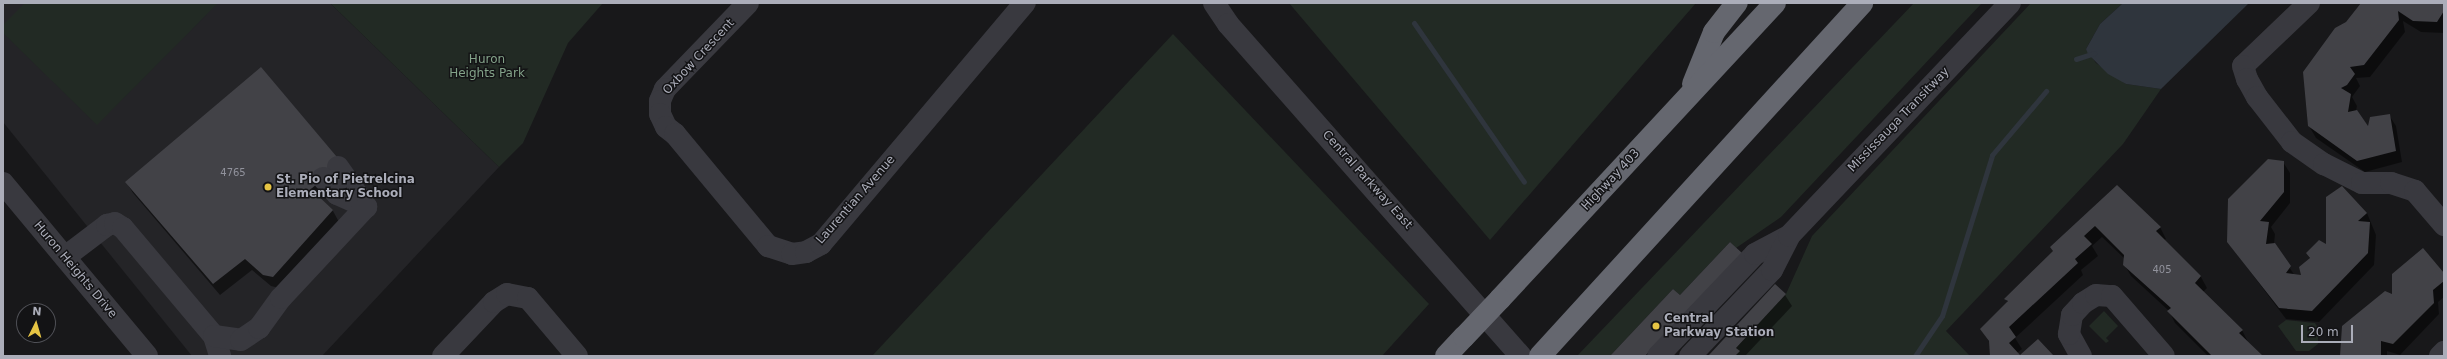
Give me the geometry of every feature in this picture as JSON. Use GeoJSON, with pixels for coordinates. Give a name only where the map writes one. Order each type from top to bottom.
{"type":"FeatureCollection","features":[{"type":"Feature","properties":{"kind":"highway"},"geometry":{"type":"LineString","coordinates":[[1689,96],[1714,32],[1737,3]]}},
{"type":"Feature","properties":{"kind":"highway","name":"Highway 403"},"geometry":{"type":"LineString","coordinates":[[1446,356],[1775,3]]}},
{"type":"Feature","properties":{"kind":"highway"},"geometry":{"type":"LineString","coordinates":[[1543,354],[1862,3]]}},
{"type":"Feature","properties":{"kind":"street","name":"Oxbow Crescent"},"geometry":{"type":"LineString","coordinates":[[675,134],[666,127],[660,114],[660,101],[665,90],[748,3]]}},
{"type":"Feature","properties":{"kind":"street","name":"Central Parkway East"},"geometry":{"type":"LineString","coordinates":[[1214,3],[1228,24],[1521,356]]}},
{"type":"Feature","properties":{"kind":"street","name":"Mississauga Transitway"},"geometry":{"type":"LineString","coordinates":[[1690,356],[1772,270],[1789,236],[2010,3]]}},
{"type":"Feature","properties":{"kind":"street"},"geometry":{"type":"LineString","coordinates":[[2309,3],[2244,66],[2246,79],[2257,97],[2292,142],[2324,164],[2362,183],[2391,184],[2415,191],[2444,225]]}},
{"type":"Feature","properties":{"kind":"street","name":"Laurentian Avenue"},"geometry":{"type":"LineString","coordinates":[[675,134],[768,246],[792,254],[806,252],[821,244],[1012,8]]}},
{"type":"Feature","properties":{"kind":"street"},"geometry":{"type":"LineString","coordinates":[[65,257],[99,229],[115,223],[123,228],[217,346],[241,340],[259,328],[281,298],[366,207],[331,173]]}},
{"type":"Feature","properties":{"kind":"street","name":"Huron Heights Drive"},"geometry":{"type":"LineString","coordinates":[[3,183],[147,356]]}},
{"type":"Feature","properties":{"kind":"street","name":"Mississauga Transitway"},"geometry":{"type":"LineString","coordinates":[[1658,356],[1755,254],[1789,236]]}},
{"type":"Feature","properties":{"kind":"street"},"geometry":{"type":"LineString","coordinates":[[443,356],[494,302],[507,294],[528,298],[577,356]]}},
{"type":"Feature","properties":{"kind":"street"},"geometry":{"type":"LineString","coordinates":[[2081,356],[2069,334],[2072,315],[2083,303],[2096,295],[2112,296],[2126,309],[2153,352]]}},
{"type":"Feature","properties":{"kind":"street"},"geometry":{"type":"LineString","coordinates":[[2440,356],[2444,352]]}},
{"type":"Feature","properties":{"kind":"shaded area","name":"St. Pio of Pietrelcina Elementary School"},"geometry":{"type":"Polygon","coordinates":[[[3,3],[330,3],[499,167],[322,356],[192,356],[3,122],[3,3]]]}},
{"type":"Feature","properties":{"kind":"shaded area"},"geometry":{"type":"Polygon","coordinates":[[[2123,3],[2249,3],[2161,89],[2126,84],[2108,74],[2088,54],[2086,49],[2100,24],[2123,3]]]}},
{"type":"Feature","properties":{"kind":"green space"},"geometry":{"type":"Polygon","coordinates":[[[25,3],[218,3],[97,125],[3,33],[3,25],[25,3]]]}},
{"type":"Feature","properties":{"kind":"green space","name":"Huron Heights Park"},"geometry":{"type":"Polygon","coordinates":[[[330,3],[603,3],[568,43],[523,143],[499,167],[330,3]]]}},
{"type":"Feature","properties":{"kind":"green space"},"geometry":{"type":"Polygon","coordinates":[[[1289,3],[1696,3],[1490,240],[1289,3]]]}},
{"type":"Feature","properties":{"kind":"green space"},"geometry":{"type":"Polygon","coordinates":[[[1914,3],[1982,3],[1781,217],[1736,248],[1730,242],[1680,295],[1673,289],[1610,356],[1577,356],[1914,3]]]}},
{"type":"Feature","properties":{"kind":"green space"},"geometry":{"type":"Polygon","coordinates":[[[2031,3],[2123,3],[2100,24],[2086,49],[2096,63],[2126,84],[2161,89],[2123,144],[1946,331],[1970,356],[1735,356],[1739,351],[1736,348],[1786,294],[1812,236],[2031,3]]]}},
{"type":"Feature","properties":{"kind":"green space"},"geometry":{"type":"Polygon","coordinates":[[[1173,34],[1429,304],[1382,356],[872,356],[1173,34]]]}},
{"type":"Feature","properties":{"kind":"green space"},"geometry":{"type":"Polygon","coordinates":[[[2104,311],[2118,326],[2106,338],[2109,341],[2106,343],[2089,326],[2104,311]]]}},
{"type":"Feature","properties":{"kind":"green space"},"geometry":{"type":"Polygon","coordinates":[[[2286,320],[2315,323],[2318,328],[2318,344],[2309,351],[2296,351],[2278,326],[2286,320]]]}},
{"type":"Feature","properties":{"kind":"building"},"geometry":{"type":"Polygon","coordinates":[[[2361,3],[2444,3],[2444,11],[2437,22],[2413,21],[2398,11],[2399,20],[2364,65],[2350,67],[2355,74],[2347,85],[2341,88],[2351,94],[2348,112],[2357,110],[2368,126],[2370,117],[2390,114],[2396,151],[2357,161],[2308,126],[2303,72],[2335,28],[2346,22],[2361,3]]]}},
{"type":"Feature","properties":{"kind":"building"},"geometry":{"type":"Polygon","coordinates":[[[261,67],[342,163],[311,189],[333,210],[273,277],[263,275],[245,259],[213,284],[125,182],[261,67]]]}},
{"type":"Feature","properties":{"kind":"building"},"geometry":{"type":"Polygon","coordinates":[[[2268,159],[2284,161],[2284,192],[2260,221],[2269,222],[2266,244],[2275,243],[2291,266],[2286,273],[2301,275],[2299,267],[2310,258],[2306,253],[2319,240],[2326,244],[2326,197],[2342,186],[2367,213],[2358,221],[2370,222],[2368,253],[2312,311],[2279,308],[2227,242],[2228,199],[2268,159]]]}},
{"type":"Feature","properties":{"kind":"building"},"geometry":{"type":"Polygon","coordinates":[[[2117,185],[2161,227],[2156,231],[2201,276],[2195,283],[2243,330],[2239,333],[2263,356],[2212,356],[2167,311],[2171,308],[2123,265],[2124,255],[2095,226],[2084,236],[2092,244],[2075,259],[2078,263],[2009,327],[2016,337],[2009,343],[2020,355],[2038,339],[2054,356],[1990,356],[1989,341],[1980,329],[2008,301],[2004,299],[2053,251],[2050,247],[2117,185]]]}},
{"type":"Feature","properties":{"kind":"building","name":"Central Parkway Station"},"geometry":{"type":"Polygon","coordinates":[[[1730,242],[1742,253],[1645,356],[1610,356],[1673,289],[1680,295],[1730,242]]]}},
{"type":"Feature","properties":{"kind":"building"},"geometry":{"type":"Polygon","coordinates":[[[2423,248],[2444,273],[2444,281],[2433,290],[2434,303],[2393,344],[2381,341],[2381,356],[2340,356],[2342,326],[2385,291],[2392,294],[2392,274],[2423,248]]]}},
{"type":"Feature","properties":{"kind":"building","name":"Central Parkway Station"},"geometry":{"type":"Polygon","coordinates":[[[1775,284],[1786,294],[1736,348],[1740,351],[1735,356],[1708,356],[1775,284]]]}},
{"type":"Feature","properties":{"kind":"waterway"},"geometry":{"type":"LineString","coordinates":[[1414,23],[1524,182]]}},
{"type":"Feature","properties":{"kind":"waterway"},"geometry":{"type":"LineString","coordinates":[[2076,59],[2094,53]]}},
{"type":"Feature","properties":{"kind":"waterway"},"geometry":{"type":"LineString","coordinates":[[1915,356],[1942,316],[1992,155],[2046,91]]}},
{"type":"Feature","properties":{"kind":"place","name":"St. Pio of Pietrelcina Elementary School"},"geometry":{"type":"Point","coordinates":[268,187]}},
{"type":"Feature","properties":{"kind":"place","name":"Central Parkway Station"},"geometry":{"type":"Point","coordinates":[1656,326]}}]}
